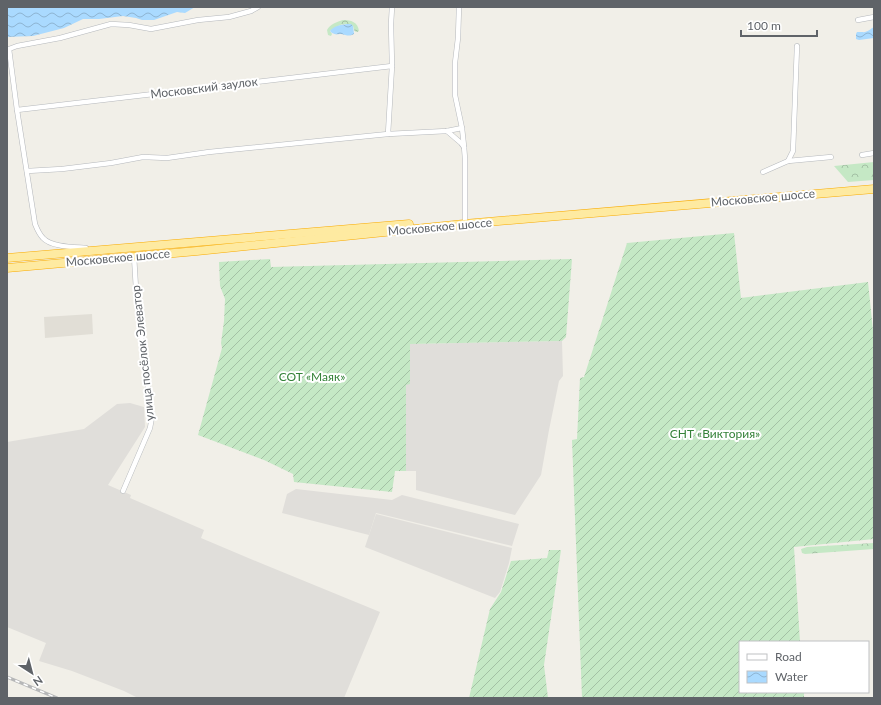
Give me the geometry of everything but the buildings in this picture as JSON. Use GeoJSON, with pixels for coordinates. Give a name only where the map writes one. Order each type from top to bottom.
{"type":"FeatureCollection","features":[{"type":"Feature","properties":{"kind":"highway","name":"Московское шоссе"},"geometry":{"type":"LineString","coordinates":[[7,258],[105,251],[874,184]]}},
{"type":"Feature","properties":{"kind":"highway","name":"Московское шоссе"},"geometry":{"type":"LineString","coordinates":[[7,268],[464,224],[874,189]]}},
{"type":"Feature","properties":{"kind":"street"},"geometry":{"type":"LineString","coordinates":[[105,251],[63,246],[47,242],[42,237],[35,224],[8,49],[60,38],[111,24],[129,25],[150,29],[198,20],[229,17],[251,11],[258,7]]}},
{"type":"Feature","properties":{"kind":"street"},"geometry":{"type":"LineString","coordinates":[[388,134],[392,66],[392,7]]}},
{"type":"Feature","properties":{"kind":"street"},"geometry":{"type":"LineString","coordinates":[[459,7],[458,38],[455,63],[455,95],[465,148],[465,220]]}},
{"type":"Feature","properties":{"kind":"street"},"geometry":{"type":"LineString","coordinates":[[858,20],[874,17]]}},
{"type":"Feature","properties":{"kind":"street"},"geometry":{"type":"LineString","coordinates":[[788,162],[793,152],[797,46]]}},
{"type":"Feature","properties":{"kind":"street","name":"Московский заулок"},"geometry":{"type":"LineString","coordinates":[[17,110],[392,66]]}},
{"type":"Feature","properties":{"kind":"street"},"geometry":{"type":"LineString","coordinates":[[27,171],[62,169],[111,163],[143,157],[167,158],[209,152],[388,134],[446,131],[462,128]]}},
{"type":"Feature","properties":{"kind":"street"},"geometry":{"type":"LineString","coordinates":[[446,131],[465,148]]}},
{"type":"Feature","properties":{"kind":"street"},"geometry":{"type":"LineString","coordinates":[[862,155],[874,153]]}},
{"type":"Feature","properties":{"kind":"street"},"geometry":{"type":"LineString","coordinates":[[763,172],[788,162],[832,157]]}},
{"type":"Feature","properties":{"kind":"street","name":"улица посёлок Элеватор"},"geometry":{"type":"LineString","coordinates":[[123,491],[150,428],[152,417],[137,305],[134,256]]}},
{"type":"Feature","properties":{"kind":"shaded area"},"geometry":{"type":"Polygon","coordinates":[[[92,314],[93,334],[45,338],[44,317],[92,314]]]}},
{"type":"Feature","properties":{"kind":"shaded area"},"geometry":{"type":"Polygon","coordinates":[[[562,341],[563,376],[559,381],[541,475],[515,515],[416,490],[416,471],[406,471],[406,384],[410,384],[410,344],[562,341]]]}},
{"type":"Feature","properties":{"kind":"shaded area"},"geometry":{"type":"Polygon","coordinates":[[[130,403],[144,407],[145,427],[108,485],[131,495],[130,498],[204,530],[201,538],[380,612],[344,698],[138,698],[72,671],[39,661],[46,643],[7,627],[7,442],[84,429],[117,404],[130,403]]]}},
{"type":"Feature","properties":{"kind":"shaded area"},"geometry":{"type":"Polygon","coordinates":[[[296,489],[392,500],[402,495],[519,524],[512,546],[376,513],[369,535],[282,513],[287,494],[296,489]]]}},
{"type":"Feature","properties":{"kind":"shaded area"},"geometry":{"type":"Polygon","coordinates":[[[376,514],[512,548],[500,592],[495,598],[365,547],[376,514]]]}},
{"type":"Feature","properties":{"kind":"green space"},"geometry":{"type":"Polygon","coordinates":[[[343,20],[354,22],[359,31],[356,32],[353,26],[344,24],[330,31],[332,34],[331,36],[328,35],[327,30],[330,26],[343,20]]]}},
{"type":"Feature","properties":{"kind":"green space"},"geometry":{"type":"Polygon","coordinates":[[[874,162],[874,180],[848,182],[834,166],[874,162]]]}},
{"type":"Feature","properties":{"kind":"green space","name":"СНТ «Виктория»"},"geometry":{"type":"Polygon","coordinates":[[[734,233],[741,298],[868,282],[874,340],[874,539],[794,547],[800,641],[739,641],[739,693],[804,693],[804,698],[582,698],[572,440],[577,439],[580,378],[584,377],[627,243],[734,233]]]}},
{"type":"Feature","properties":{"kind":"green space","name":"СОТ «Маяк»"},"geometry":{"type":"Polygon","coordinates":[[[270,259],[271,267],[572,259],[566,337],[562,341],[410,344],[410,384],[406,385],[406,471],[395,471],[392,492],[294,482],[293,474],[264,460],[198,435],[222,348],[221,343],[225,299],[220,286],[219,262],[270,259]]]}},
{"type":"Feature","properties":{"kind":"green space"},"geometry":{"type":"Polygon","coordinates":[[[874,543],[874,549],[805,554],[802,553],[801,549],[807,547],[874,543]]]}},
{"type":"Feature","properties":{"kind":"green space"},"geometry":{"type":"Polygon","coordinates":[[[549,550],[561,550],[544,665],[548,698],[469,698],[490,609],[501,592],[511,561],[547,558],[549,550]]]}},
{"type":"Feature","properties":{"kind":"water"},"geometry":{"type":"Polygon","coordinates":[[[7,7],[195,7],[185,13],[177,12],[154,20],[142,20],[123,16],[83,19],[64,28],[33,36],[7,37],[7,7]]]}},
{"type":"Feature","properties":{"kind":"water"},"geometry":{"type":"Polygon","coordinates":[[[351,24],[353,26],[354,34],[349,36],[332,33],[330,31],[335,27],[351,24]]]}},
{"type":"Feature","properties":{"kind":"water"},"geometry":{"type":"Polygon","coordinates":[[[874,27],[874,38],[856,39],[857,32],[865,32],[874,27]]]}},
{"type":"Feature","properties":{"kind":"railway"},"geometry":{"type":"LineString","coordinates":[[7,677],[57,698]]}}]}
